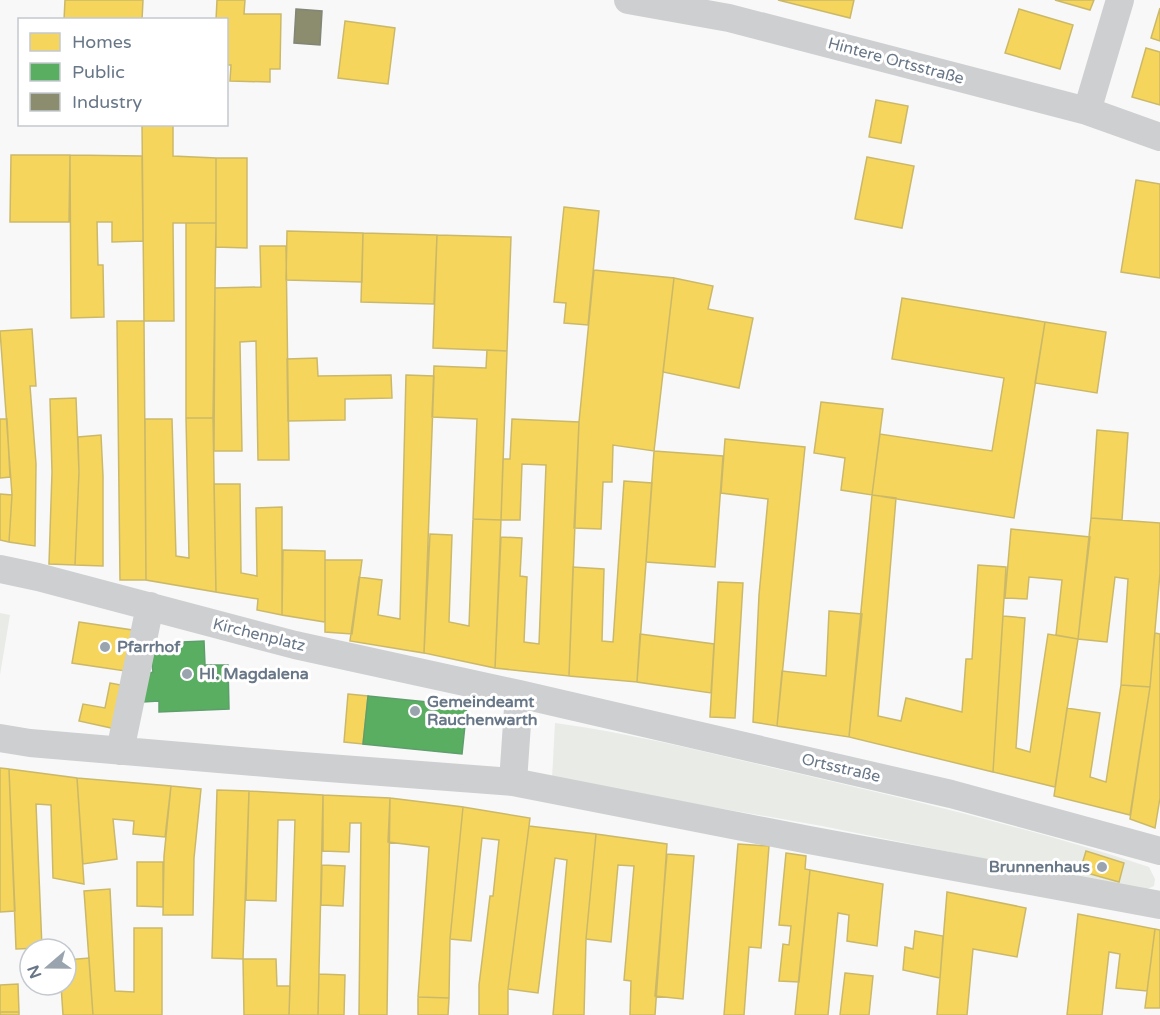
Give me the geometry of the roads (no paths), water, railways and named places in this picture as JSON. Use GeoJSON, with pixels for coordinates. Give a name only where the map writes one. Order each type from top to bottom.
{"type":"FeatureCollection","features":[{"type":"Feature","properties":{"kind":"street","name":"Hintere Ortsstraße"},"geometry":{"type":"LineString","coordinates":[[628,0],[731,9],[1087,111],[1160,137]]}},
{"type":"Feature","properties":{"kind":"street"},"geometry":{"type":"LineString","coordinates":[[1087,111],[1120,0]]}},
{"type":"Feature","properties":{"kind":"street","name":"Kirchenplatz"},"geometry":{"type":"LineString","coordinates":[[0,569],[295,645],[519,694]]}},
{"type":"Feature","properties":{"kind":"street"},"geometry":{"type":"LineString","coordinates":[[120,751],[150,606]]}},
{"type":"Feature","properties":{"kind":"street"},"geometry":{"type":"LineString","coordinates":[[513,782],[519,694]]}},
{"type":"Feature","properties":{"kind":"street","name":"Ortsstraße"},"geometry":{"type":"LineString","coordinates":[[519,694],[951,794],[1160,851]]}},
{"type":"Feature","properties":{"kind":"street"},"geometry":{"type":"LineString","coordinates":[[0,738],[120,751],[513,782],[1160,905]]}},
{"type":"Feature","properties":{"kind":"place","name":"Pfarrhof"},"geometry":{"type":"Point","coordinates":[105,647]}},
{"type":"Feature","properties":{"kind":"place","name":"Hl. Magdalena"},"geometry":{"type":"Point","coordinates":[187,674]}},
{"type":"Feature","properties":{"kind":"place","name":"Gemeindeamt Rauchenwarth"},"geometry":{"type":"Point","coordinates":[415,711]}},
{"type":"Feature","properties":{"kind":"place","name":"Brunnenhaus"},"geometry":{"type":"Point","coordinates":[1102,867]}}]}
